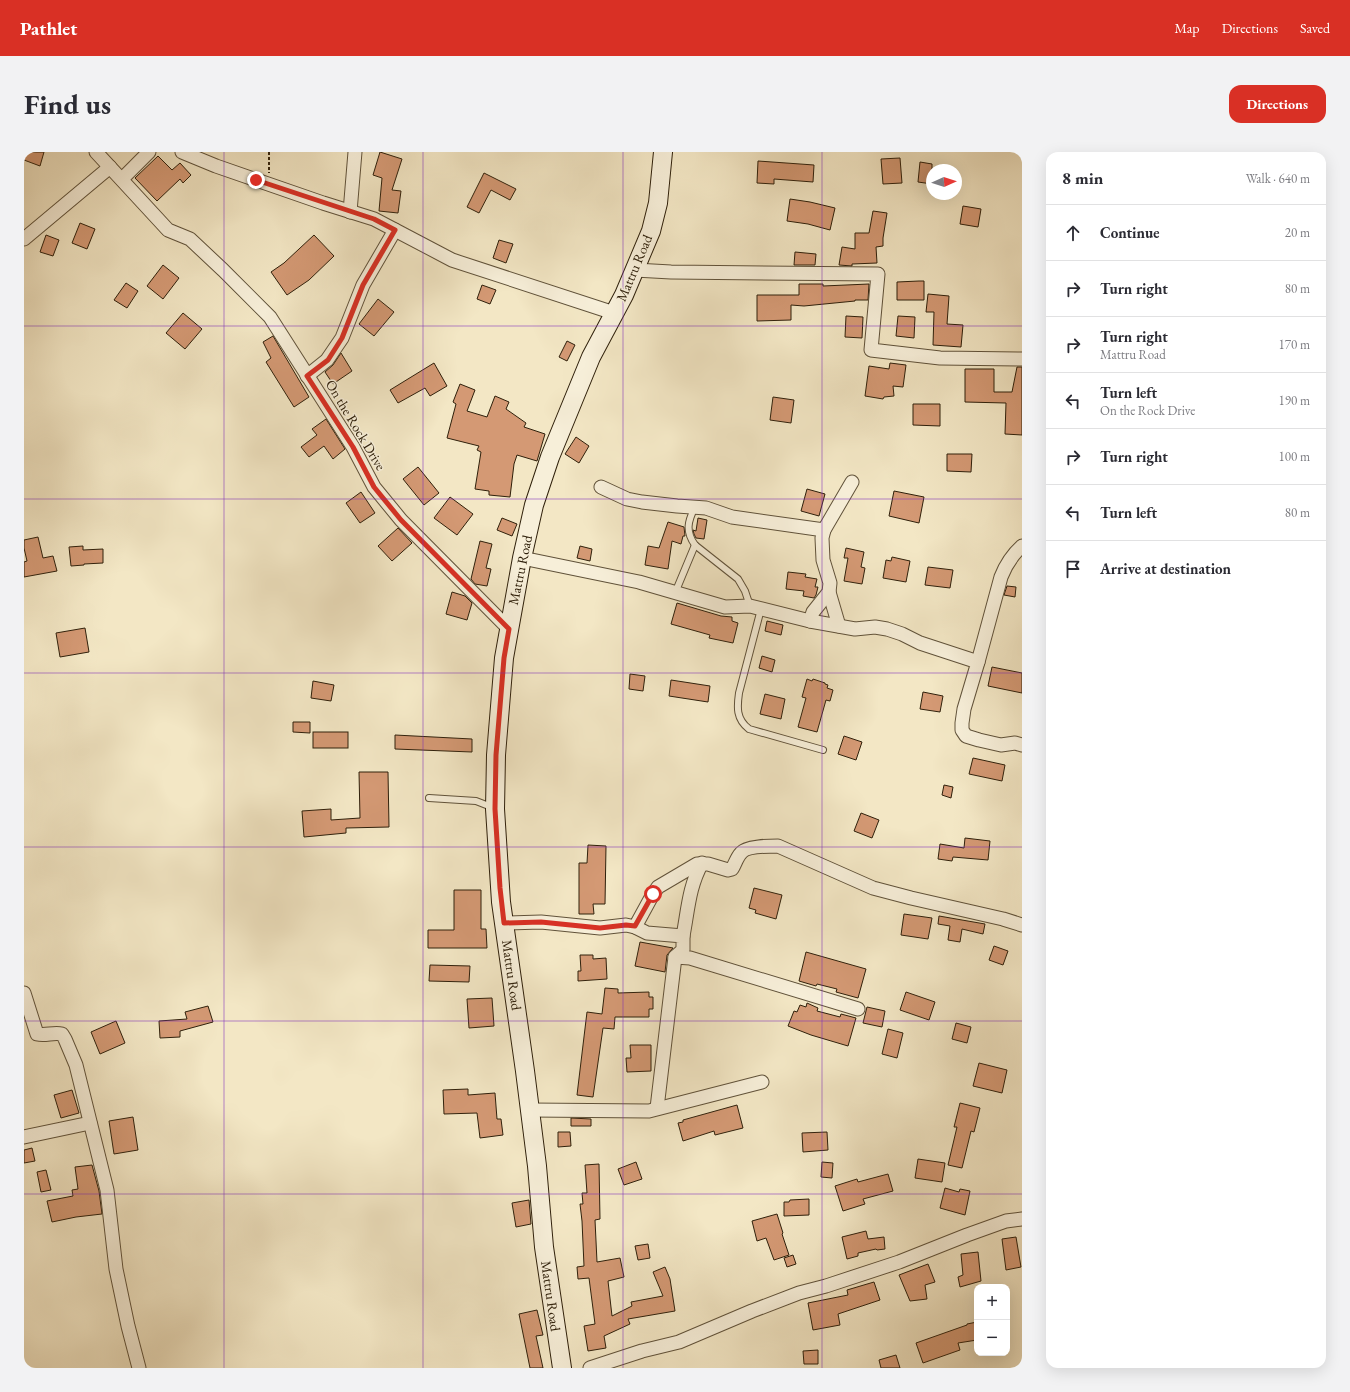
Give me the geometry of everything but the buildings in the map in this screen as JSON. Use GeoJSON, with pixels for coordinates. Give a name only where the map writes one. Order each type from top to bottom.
{"type":"FeatureCollection","features":[{"type":"Feature","properties":{"kind":"main road","name":"Mattru Road"},"geometry":{"type":"LineString","coordinates":[[562,1368],[544,1247],[537,1166],[500,888],[495,809],[496,755],[504,658],[522,558],[534,505],[550,457],[591,357],[624,295],[651,231],[658,203],[663,152]]}},
{"type":"Feature","properties":{"kind":"street","name":"On the Rock Drive"},"geometry":{"type":"LineString","coordinates":[[96,152],[168,230],[190,239],[270,317],[353,447],[374,487],[401,520],[509,629]]}},
{"type":"Feature","properties":{"kind":"street"},"geometry":{"type":"LineString","coordinates":[[122,179],[149,152]]}},
{"type":"Feature","properties":{"kind":"street"},"geometry":{"type":"LineString","coordinates":[[182,152],[216,166],[374,219],[452,260],[614,313]]}},
{"type":"Feature","properties":{"kind":"street"},"geometry":{"type":"LineString","coordinates":[[350,212],[354,152]]}},
{"type":"Feature","properties":{"kind":"street"},"geometry":{"type":"LineString","coordinates":[[24,239],[110,167]]}},
{"type":"Feature","properties":{"kind":"street"},"geometry":{"type":"LineString","coordinates":[[307,376],[328,360],[342,338],[363,285],[395,230]]}},
{"type":"Feature","properties":{"kind":"street"},"geometry":{"type":"LineString","coordinates":[[635,270],[671,272],[878,274],[871,350],[940,358],[1022,359]]}},
{"type":"Feature","properties":{"kind":"street"},"geometry":{"type":"LineString","coordinates":[[839,626],[829,592],[830,583],[823,560],[822,538],[824,530],[852,482]]}},
{"type":"Feature","properties":{"kind":"street"},"geometry":{"type":"LineString","coordinates":[[601,487],[627,499],[642,502],[706,508],[732,517],[824,530]]}},
{"type":"Feature","properties":{"kind":"street"},"geometry":{"type":"LineString","coordinates":[[1022,546],[1013,554],[1000,577],[964,709],[962,723],[962,730],[966,736],[1001,745],[1015,743],[1022,745]]}},
{"type":"Feature","properties":{"kind":"street"},"geometry":{"type":"LineString","coordinates":[[522,558],[639,582],[725,607],[755,608],[810,621],[855,629],[875,627],[887,629],[902,634],[920,643],[978,662]]}},
{"type":"Feature","properties":{"kind":"street"},"geometry":{"type":"LineString","coordinates":[[810,621],[813,612],[829,592]]}},
{"type":"Feature","properties":{"kind":"street"},"geometry":{"type":"LineString","coordinates":[[635,926],[658,887],[697,864],[708,864],[728,870],[732,869],[742,851],[746,849],[778,846],[873,888],[1003,919],[1022,925]]}},
{"type":"Feature","properties":{"kind":"street"},"geometry":{"type":"LineString","coordinates":[[657,1108],[675,958],[683,950],[683,936],[692,887],[695,876],[702,863]]}},
{"type":"Feature","properties":{"kind":"street"},"geometry":{"type":"LineString","coordinates":[[504,923],[541,922],[600,928],[626,925],[635,926],[646,933],[683,936]]}},
{"type":"Feature","properties":{"kind":"street"},"geometry":{"type":"LineString","coordinates":[[675,958],[690,958],[858,1009]]}},
{"type":"Feature","properties":{"kind":"street"},"geometry":{"type":"LineString","coordinates":[[24,993],[37,1034],[43,1036],[53,1032],[62,1034],[76,1065],[107,1190],[116,1269],[124,1312],[138,1368]]}},
{"type":"Feature","properties":{"kind":"street"},"geometry":{"type":"LineString","coordinates":[[530,1110],[649,1110],[762,1082]]}},
{"type":"Feature","properties":{"kind":"street"},"geometry":{"type":"LineString","coordinates":[[24,1137],[90,1123]]}},
{"type":"Feature","properties":{"kind":"street"},"geometry":{"type":"LineString","coordinates":[[590,1368],[642,1351],[679,1342],[798,1293],[826,1286],[899,1262],[1006,1221],[1022,1219]]}},
{"type":"Feature","properties":{"kind":"lane"},"geometry":{"type":"LineString","coordinates":[[695,507],[691,516],[688,534],[695,545],[738,579],[755,608],[739,693],[738,716],[742,724],[749,729],[823,750]]}},
{"type":"Feature","properties":{"kind":"lane"},"geometry":{"type":"LineString","coordinates":[[675,593],[695,545]]}},
{"type":"Feature","properties":{"kind":"lane"},"geometry":{"type":"LineString","coordinates":[[428,798],[476,801],[495,809]]}},
{"type":"Feature","properties":{"kind":"path"},"geometry":{"type":"LineString","coordinates":[[269,152],[269,184]]}},
{"type":"Feature","properties":{"kind":"route"},"geometry":{"type":"LineString","coordinates":[[256,180],[374,219],[395,230],[363,285],[342,338],[328,360],[307,376],[353,447],[374,487],[401,520],[509,629],[504,658],[496,755],[495,809],[497,859],[504,923],[541,922],[600,928],[626,925],[635,926],[653,894]]}}]}
